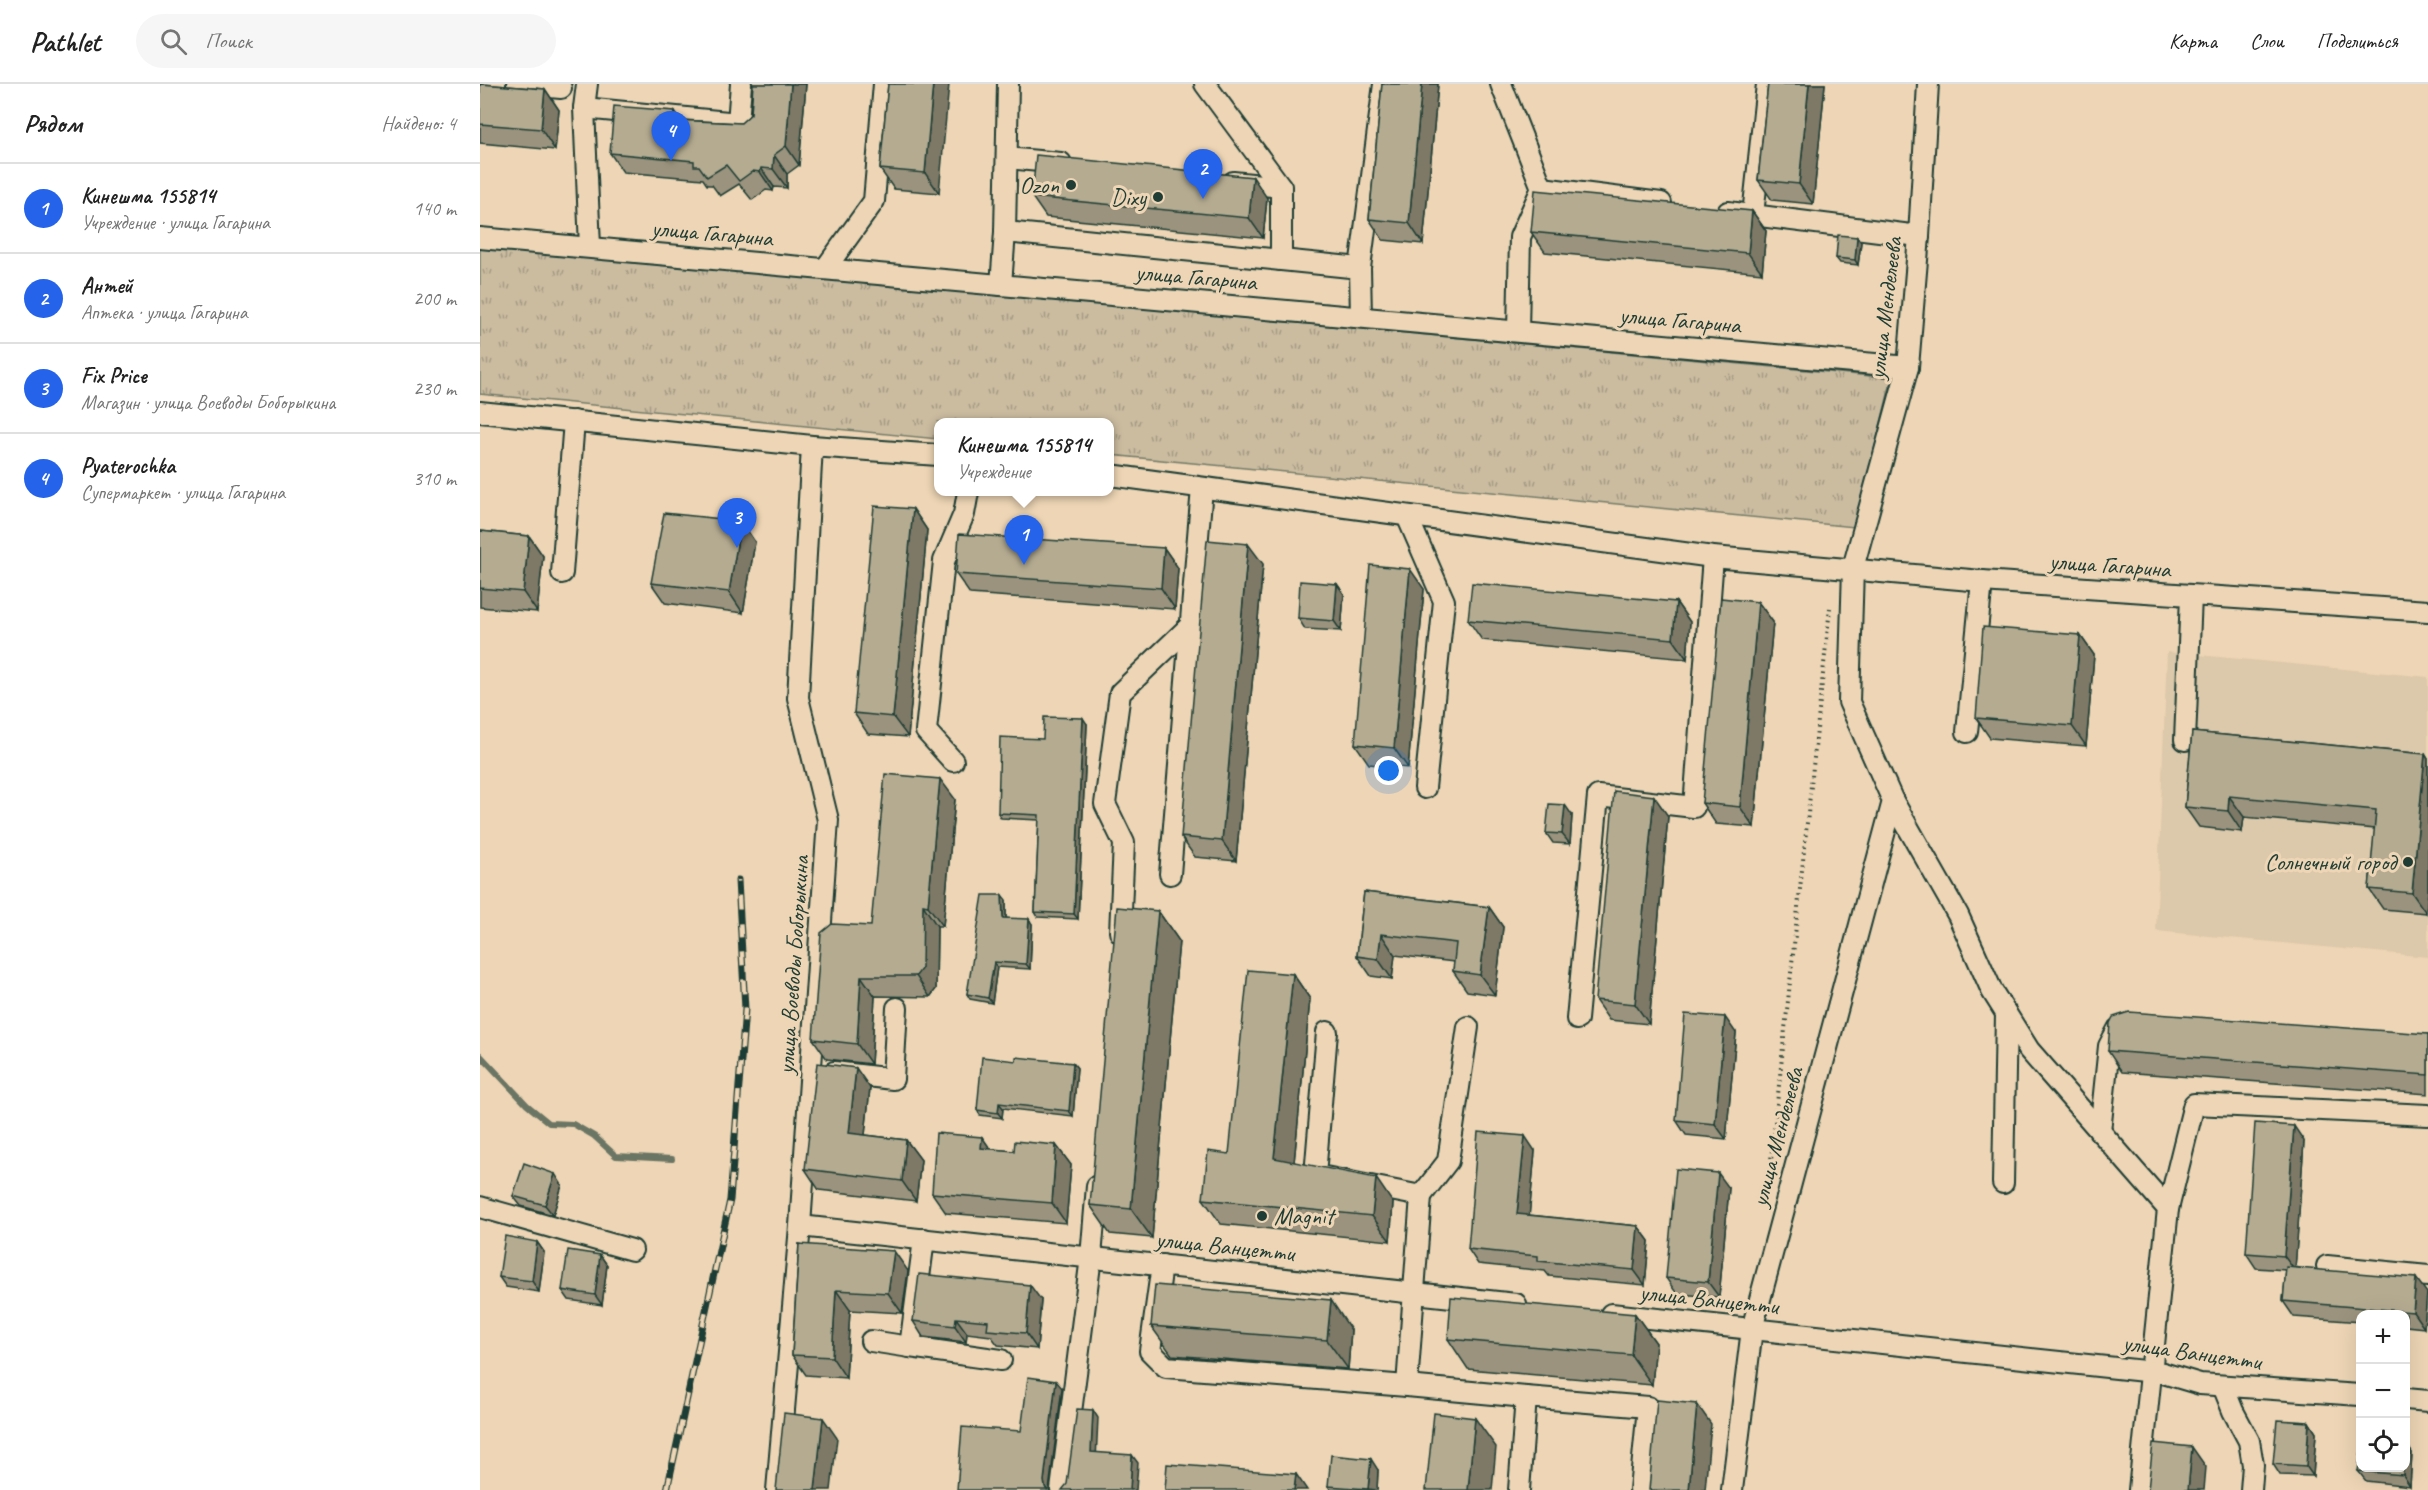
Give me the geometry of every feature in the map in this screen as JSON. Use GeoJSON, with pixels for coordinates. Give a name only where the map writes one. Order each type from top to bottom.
{"type":"FeatureCollection","features":[{"type":"Feature","properties":{"kind":"street"},"geometry":{"type":"LineString","coordinates":[[517,84],[561,88]]}},
{"type":"Feature","properties":{"kind":"street"},"geometry":{"type":"LineString","coordinates":[[587,84],[584,108],[590,247]]}},
{"type":"Feature","properties":{"kind":"street"},"geometry":{"type":"LineString","coordinates":[[584,108],[738,123],[741,84]]}},
{"type":"Feature","properties":{"kind":"street"},"geometry":{"type":"LineString","coordinates":[[825,269],[874,201],[884,84]]}},
{"type":"Feature","properties":{"kind":"street"},"geometry":{"type":"LineString","coordinates":[[1001,285],[1005,232],[1008,84]]}},
{"type":"Feature","properties":{"kind":"street"},"geometry":{"type":"LineString","coordinates":[[1205,84],[1281,187],[1281,260]]}},
{"type":"Feature","properties":{"kind":"street"},"geometry":{"type":"LineString","coordinates":[[1361,317],[1360,268],[1384,84]]}},
{"type":"Feature","properties":{"kind":"street"},"geometry":{"type":"LineString","coordinates":[[1501,84],[1542,188],[1520,237],[1518,331]]}},
{"type":"Feature","properties":{"kind":"street"},"geometry":{"type":"LineString","coordinates":[[1753,215],[1767,84]]}},
{"type":"Feature","properties":{"kind":"street","name":"улица Менделеева"},"geometry":{"type":"LineString","coordinates":[[1928,84],[1908,367],[1853,568],[1849,702],[1893,801],[1958,915],[1992,992],[2030,1050],[2168,1209]]}},
{"type":"Feature","properties":{"kind":"street"},"geometry":{"type":"LineString","coordinates":[[1007,158],[1076,165]]}},
{"type":"Feature","properties":{"kind":"street"},"geometry":{"type":"LineString","coordinates":[[1213,180],[1281,187]]}},
{"type":"Feature","properties":{"kind":"street"},"geometry":{"type":"LineString","coordinates":[[1542,188],[1683,206]]}},
{"type":"Feature","properties":{"kind":"street"},"geometry":{"type":"LineString","coordinates":[[1706,209],[1919,236]]}},
{"type":"Feature","properties":{"kind":"street"},"geometry":{"type":"LineString","coordinates":[[1005,232],[1360,268]]}},
{"type":"Feature","properties":{"kind":"street","name":"улица Гагарина"},"geometry":{"type":"LineString","coordinates":[[480,237],[1908,367]]}},
{"type":"Feature","properties":{"kind":"street"},"geometry":{"type":"LineString","coordinates":[[480,412],[812,446],[934,455]]}},
{"type":"Feature","properties":{"kind":"street"},"geometry":{"type":"LineString","coordinates":[[562,573],[574,421]]}},
{"type":"Feature","properties":{"kind":"street","name":"улица Воеводы Боборыкина"},"geometry":{"type":"LineString","coordinates":[[777,1490],[800,1226],[828,820],[798,698],[812,446]]}},
{"type":"Feature","properties":{"kind":"street","name":"улица Гагарина"},"geometry":{"type":"LineString","coordinates":[[1114,477],[1713,557],[1982,581],[2428,611]]}},
{"type":"Feature","properties":{"kind":"street"},"geometry":{"type":"LineString","coordinates":[[1170,874],[1202,488]]}},
{"type":"Feature","properties":{"kind":"street"},"geometry":{"type":"LineString","coordinates":[[953,761],[926,731],[944,561],[964,514],[967,496]]}},
{"type":"Feature","properties":{"kind":"street"},"geometry":{"type":"LineString","coordinates":[[1407,516],[1444,601],[1425,788]]}},
{"type":"Feature","properties":{"kind":"street"},"geometry":{"type":"LineString","coordinates":[[1576,1019],[1598,796],[1694,807],[1713,557]]}},
{"type":"Feature","properties":{"kind":"street"},"geometry":{"type":"LineString","coordinates":[[1967,732],[1982,581]]}},
{"type":"Feature","properties":{"kind":"street"},"geometry":{"type":"LineString","coordinates":[[2185,740],[2191,596]]}},
{"type":"Feature","properties":{"kind":"street"},"geometry":{"type":"LineString","coordinates":[[1120,945],[1124,843],[1105,804],[1120,693],[1190,626]]}},
{"type":"Feature","properties":{"kind":"street","name":"улица Менделеева"},"geometry":{"type":"LineString","coordinates":[[1732,1490],[1752,1329],[1893,801]]}},
{"type":"Feature","properties":{"kind":"street"},"geometry":{"type":"LineString","coordinates":[[811,1070],[893,1079],[897,1008]]}},
{"type":"Feature","properties":{"kind":"street"},"geometry":{"type":"LineString","coordinates":[[2003,1184],[2006,1013]]}},
{"type":"Feature","properties":{"kind":"street"},"geometry":{"type":"LineString","coordinates":[[2100,1132],[2109,1046],[2119,1027],[2135,1022]]}},
{"type":"Feature","properties":{"kind":"street"},"geometry":{"type":"LineString","coordinates":[[1407,1386],[1421,1196],[1448,1161],[1468,1027]]}},
{"type":"Feature","properties":{"kind":"street"},"geometry":{"type":"LineString","coordinates":[[1327,1032],[1315,1175],[1421,1196]]}},
{"type":"Feature","properties":{"kind":"street"},"geometry":{"type":"LineString","coordinates":[[2139,1490],[2168,1209],[2194,1104],[2428,1115]]}},
{"type":"Feature","properties":{"kind":"street"},"geometry":{"type":"LineString","coordinates":[[1061,1490],[1091,1257],[1099,1165]]}},
{"type":"Feature","properties":{"kind":"street"},"geometry":{"type":"LineString","coordinates":[[480,1207],[632,1250]]}},
{"type":"Feature","properties":{"kind":"street","name":"улица Ванцетти"},"geometry":{"type":"LineString","coordinates":[[800,1226],[1530,1305]]}},
{"type":"Feature","properties":{"kind":"street"},"geometry":{"type":"LineString","coordinates":[[910,1347],[924,1239]]}},
{"type":"Feature","properties":{"kind":"street"},"geometry":{"type":"LineString","coordinates":[[1162,1265],[1150,1351],[1167,1367],[1648,1407],[1640,1490]]}},
{"type":"Feature","properties":{"kind":"street"},"geometry":{"type":"LineString","coordinates":[[2327,1266],[2428,1276]]}},
{"type":"Feature","properties":{"kind":"street","name":"улица Ванцетти"},"geometry":{"type":"LineString","coordinates":[[1588,1311],[2151,1371],[2200,1384],[2356,1395]]}},
{"type":"Feature","properties":{"kind":"street"},"geometry":{"type":"LineString","coordinates":[[871,1341],[1001,1360]]}},
{"type":"Feature","properties":{"kind":"street"},"geometry":{"type":"LineString","coordinates":[[2223,1386],[2249,1441],[2253,1465],[2251,1490]]}},
{"type":"Feature","properties":{"kind":"street"},"geometry":{"type":"LineString","coordinates":[[1519,1490],[1526,1397]]}},
{"type":"Feature","properties":{"kind":"street"},"geometry":{"type":"LineString","coordinates":[[2410,1399],[2428,1401]]}},
{"type":"Feature","properties":{"kind":"path"},"geometry":{"type":"LineString","coordinates":[[1766,1198],[1831,603]]}},
{"type":"Feature","properties":{"kind":"shaded area"},"geometry":{"type":"Polygon","coordinates":[[[2167,652],[2428,677],[2428,957],[2156,931],[2167,652]]]}},
{"type":"Feature","properties":{"kind":"green space"},"geometry":{"type":"Polygon","coordinates":[[[480,247],[1892,378],[1855,527],[1114,455],[1114,418],[934,418],[934,439],[480,394],[480,247]]]}},
{"type":"Feature","properties":{"kind":"building"},"geometry":{"type":"Polygon","coordinates":[[[480,84],[545,89],[541,129],[480,124],[480,84]]]}},
{"type":"Feature","properties":{"kind":"building"},"geometry":{"type":"Polygon","coordinates":[[[753,84],[791,84],[786,146],[774,155],[773,169],[761,168],[760,172],[753,171],[739,181],[726,165],[707,177],[699,166],[694,166],[694,161],[610,153],[614,106],[675,111],[674,120],[741,123],[751,114],[753,84]]]}},
{"type":"Feature","properties":{"kind":"building"},"geometry":{"type":"Polygon","coordinates":[[[888,84],[933,84],[925,173],[880,169],[888,84]]]}},
{"type":"Feature","properties":{"kind":"building"},"geometry":{"type":"Polygon","coordinates":[[[1382,84],[1422,84],[1409,223],[1369,219],[1382,84]]]}},
{"type":"Feature","properties":{"kind":"building"},"geometry":{"type":"Polygon","coordinates":[[[1768,84],[1809,84],[1799,184],[1758,180],[1768,84]]]}},
{"type":"Feature","properties":{"kind":"building"},"geometry":{"type":"Polygon","coordinates":[[[1036,155],[1253,177],[1249,218],[1032,197],[1036,155]]]}},
{"type":"Feature","properties":{"kind":"building"},"geometry":{"type":"Polygon","coordinates":[[[1535,190],[1752,211],[1748,253],[1531,232],[1535,190]]]}},
{"type":"Feature","properties":{"kind":"building"},"geometry":{"type":"Polygon","coordinates":[[[1838,235],[1857,237],[1855,260],[1836,258],[1838,235]]]}},
{"type":"Feature","properties":{"kind":"building"},"geometry":{"type":"Polygon","coordinates":[[[874,506],[913,509],[893,717],[854,713],[874,506]]]}},
{"type":"Feature","properties":{"kind":"building"},"geometry":{"type":"Polygon","coordinates":[[[664,513],[741,521],[729,592],[651,583],[664,513]]]}},
{"type":"Feature","properties":{"kind":"building"},"geometry":{"type":"Polygon","coordinates":[[[480,531],[529,536],[523,592],[480,588],[480,531]]]}},
{"type":"Feature","properties":{"kind":"building"},"geometry":{"type":"Polygon","coordinates":[[[959,534],[1164,548],[1161,588],[956,574],[959,534]]]}},
{"type":"Feature","properties":{"kind":"building"},"geometry":{"type":"Polygon","coordinates":[[[1207,540],[1248,544],[1222,841],[1181,837],[1207,540]]]}},
{"type":"Feature","properties":{"kind":"building"},"geometry":{"type":"Polygon","coordinates":[[[1370,565],[1410,569],[1394,748],[1355,744],[1370,565]]]}},
{"type":"Feature","properties":{"kind":"building"},"geometry":{"type":"Polygon","coordinates":[[[1300,581],[1337,584],[1334,621],[1298,618],[1300,581]]]}},
{"type":"Feature","properties":{"kind":"building"},"geometry":{"type":"Polygon","coordinates":[[[1472,583],[1676,602],[1673,639],[1468,620],[1472,583]]]}},
{"type":"Feature","properties":{"kind":"building"},"geometry":{"type":"Polygon","coordinates":[[[1721,598],[1758,602],[1740,807],[1702,803],[1721,598]]]}},
{"type":"Feature","properties":{"kind":"building"},"geometry":{"type":"Polygon","coordinates":[[[1983,627],[2080,635],[2072,726],[1976,718],[1983,627]]]}},
{"type":"Feature","properties":{"kind":"building"},"geometry":{"type":"Polygon","coordinates":[[[1044,717],[1083,718],[1074,914],[1035,912],[1039,815],[998,813],[1000,737],[1043,739],[1044,717]]]}},
{"type":"Feature","properties":{"kind":"building","name":"Солнечный город"},"geometry":{"type":"Polygon","coordinates":[[[2192,732],[2425,754],[2412,893],[2369,889],[2376,810],[2229,796],[2228,811],[2185,807],[2192,732]]]}},
{"type":"Feature","properties":{"kind":"building"},"geometry":{"type":"Polygon","coordinates":[[[885,774],[940,779],[928,906],[923,905],[922,968],[916,976],[861,976],[857,1044],[813,1039],[821,933],[832,924],[871,926],[885,774]]]}},
{"type":"Feature","properties":{"kind":"building"},"geometry":{"type":"Polygon","coordinates":[[[1614,791],[1654,796],[1635,1004],[1595,1000],[1614,791]]]}},
{"type":"Feature","properties":{"kind":"building"},"geometry":{"type":"Polygon","coordinates":[[[1549,804],[1565,805],[1562,834],[1546,833],[1549,804]]]}},
{"type":"Feature","properties":{"kind":"building"},"geometry":{"type":"Polygon","coordinates":[[[1364,892],[1489,907],[1480,975],[1453,971],[1456,943],[1381,934],[1378,959],[1357,956],[1364,892]]]}},
{"type":"Feature","properties":{"kind":"building"},"geometry":{"type":"Polygon","coordinates":[[[983,895],[1002,895],[1003,918],[1029,919],[1026,964],[994,962],[988,998],[967,994],[983,895]]]}},
{"type":"Feature","properties":{"kind":"building"},"geometry":{"type":"Polygon","coordinates":[[[1117,907],[1158,911],[1131,1209],[1090,1205],[1117,907]]]}},
{"type":"Feature","properties":{"kind":"building"},"geometry":{"type":"Polygon","coordinates":[[[1248,970],[1293,974],[1274,1158],[1376,1178],[1372,1216],[1203,1199],[1208,1151],[1229,1154],[1248,970]]]}},
{"type":"Feature","properties":{"kind":"building"},"geometry":{"type":"Polygon","coordinates":[[[2129,1012],[2428,1034],[2428,1075],[2108,1051],[2110,1023],[2113,1017],[2129,1012]]]}},
{"type":"Feature","properties":{"kind":"building"},"geometry":{"type":"Polygon","coordinates":[[[1685,1014],[1725,1017],[1715,1124],[1676,1120],[1685,1014]]]}},
{"type":"Feature","properties":{"kind":"building"},"geometry":{"type":"Polygon","coordinates":[[[982,1057],[1016,1061],[1016,1057],[1073,1063],[1069,1111],[999,1103],[998,1113],[977,1110],[982,1057]]]}},
{"type":"Feature","properties":{"kind":"building"},"geometry":{"type":"Polygon","coordinates":[[[817,1063],[856,1068],[849,1133],[906,1140],[902,1181],[805,1169],[817,1063]]]}},
{"type":"Feature","properties":{"kind":"building"},"geometry":{"type":"Polygon","coordinates":[[[2255,1123],[2294,1126],[2284,1256],[2246,1253],[2255,1123]]]}},
{"type":"Feature","properties":{"kind":"building"},"geometry":{"type":"Polygon","coordinates":[[[1478,1132],[1525,1136],[1517,1214],[1638,1226],[1634,1270],[1538,1261],[1538,1256],[1468,1249],[1478,1132]]]}},
{"type":"Feature","properties":{"kind":"building"},"geometry":{"type":"Polygon","coordinates":[[[936,1133],[982,1137],[981,1148],[1014,1151],[1015,1141],[1056,1145],[1052,1203],[932,1193],[936,1133]]]}},
{"type":"Feature","properties":{"kind":"building"},"geometry":{"type":"Polygon","coordinates":[[[524,1163],[555,1174],[545,1205],[513,1196],[524,1163]]]}},
{"type":"Feature","properties":{"kind":"building"},"geometry":{"type":"Polygon","coordinates":[[[1676,1169],[1718,1173],[1708,1282],[1666,1278],[1676,1169]]]}},
{"type":"Feature","properties":{"kind":"building"},"geometry":{"type":"Polygon","coordinates":[[[505,1236],[537,1242],[532,1281],[499,1277],[505,1236]]]}},
{"type":"Feature","properties":{"kind":"building"},"geometry":{"type":"Polygon","coordinates":[[[799,1244],[894,1251],[888,1293],[836,1290],[832,1357],[792,1355],[799,1244]]]}},
{"type":"Feature","properties":{"kind":"building"},"geometry":{"type":"Polygon","coordinates":[[[568,1250],[600,1255],[595,1295],[562,1290],[568,1250]]]}},
{"type":"Feature","properties":{"kind":"building"},"geometry":{"type":"Polygon","coordinates":[[[2286,1267],[2416,1278],[2413,1312],[2283,1301],[2286,1267]]]}},
{"type":"Feature","properties":{"kind":"building"},"geometry":{"type":"Polygon","coordinates":[[[919,1274],[1030,1285],[1026,1333],[987,1330],[988,1321],[956,1318],[955,1326],[913,1321],[919,1274]]]}},
{"type":"Feature","properties":{"kind":"building"},"geometry":{"type":"Polygon","coordinates":[[[1155,1285],[1331,1300],[1327,1340],[1151,1326],[1155,1285]]]}},
{"type":"Feature","properties":{"kind":"building"},"geometry":{"type":"Polygon","coordinates":[[[1451,1297],[1635,1314],[1631,1355],[1448,1339],[1451,1297]]]}},
{"type":"Feature","properties":{"kind":"building"},"geometry":{"type":"Polygon","coordinates":[[[1028,1377],[1056,1381],[1044,1481],[1047,1490],[957,1490],[962,1427],[1021,1431],[1028,1377]]]}},
{"type":"Feature","properties":{"kind":"building"},"geometry":{"type":"Polygon","coordinates":[[[1657,1400],[1697,1404],[1689,1490],[1649,1490],[1657,1400]]]}},
{"type":"Feature","properties":{"kind":"building"},"geometry":{"type":"Polygon","coordinates":[[[1077,1409],[1093,1410],[1091,1452],[1132,1455],[1130,1490],[1062,1490],[1067,1484],[1077,1409]]]}},
{"type":"Feature","properties":{"kind":"building"},"geometry":{"type":"Polygon","coordinates":[[[784,1413],[823,1418],[815,1490],[776,1490],[784,1413]]]}},
{"type":"Feature","properties":{"kind":"building"},"geometry":{"type":"Polygon","coordinates":[[[1434,1413],[1475,1418],[1468,1490],[1426,1490],[1434,1413]]]}},
{"type":"Feature","properties":{"kind":"building"},"geometry":{"type":"Polygon","coordinates":[[[2277,1420],[2309,1422],[2306,1466],[2273,1464],[2277,1420]]]}},
{"type":"Feature","properties":{"kind":"building"},"geometry":{"type":"Polygon","coordinates":[[[2153,1443],[2192,1447],[2188,1490],[2148,1490],[2153,1443]]]}},
{"type":"Feature","properties":{"kind":"building"},"geometry":{"type":"Polygon","coordinates":[[[1331,1455],[1371,1459],[1368,1489],[1328,1486],[1331,1455]]]}},
{"type":"Feature","properties":{"kind":"building"},"geometry":{"type":"Polygon","coordinates":[[[1167,1464],[1296,1474],[1294,1490],[1165,1490],[1167,1464]]]}},
{"type":"Feature","properties":{"kind":"building"},"geometry":{"type":"Polygon","coordinates":[[[2369,1472],[2403,1472],[2403,1475],[2369,1472]]]}},
{"type":"Feature","properties":{"kind":"waterway"},"geometry":{"type":"LineString","coordinates":[[480,1055],[527,1105],[549,1123],[573,1124],[594,1136],[616,1156],[672,1159]]}},
{"type":"Feature","properties":{"kind":"railway"},"geometry":{"type":"LineString","coordinates":[[667,1490],[730,1200],[745,1009],[738,880]]}},
{"type":"Feature","properties":{"kind":"place","name":"Pyaterochka"},"geometry":{"type":"Point","coordinates":[671,161]}},
{"type":"Feature","properties":{"kind":"place","name":"Ozon"},"geometry":{"type":"Point","coordinates":[1071,185]}},
{"type":"Feature","properties":{"kind":"place","name":"Dixy"},"geometry":{"type":"Point","coordinates":[1158,197]}},
{"type":"Feature","properties":{"kind":"place","name":"Антей"},"geometry":{"type":"Point","coordinates":[1203,199]}},
{"type":"Feature","properties":{"kind":"place","name":"Fix Price"},"geometry":{"type":"Point","coordinates":[737,548]}},
{"type":"Feature","properties":{"kind":"place","name":"Кинешма 155814"},"geometry":{"type":"Point","coordinates":[1024,565]}},
{"type":"Feature","properties":{"kind":"place","name":"Солнечный город"},"geometry":{"type":"Point","coordinates":[2408,862]}},
{"type":"Feature","properties":{"kind":"place","name":"Magnit"},"geometry":{"type":"Point","coordinates":[1262,1216]}}]}
